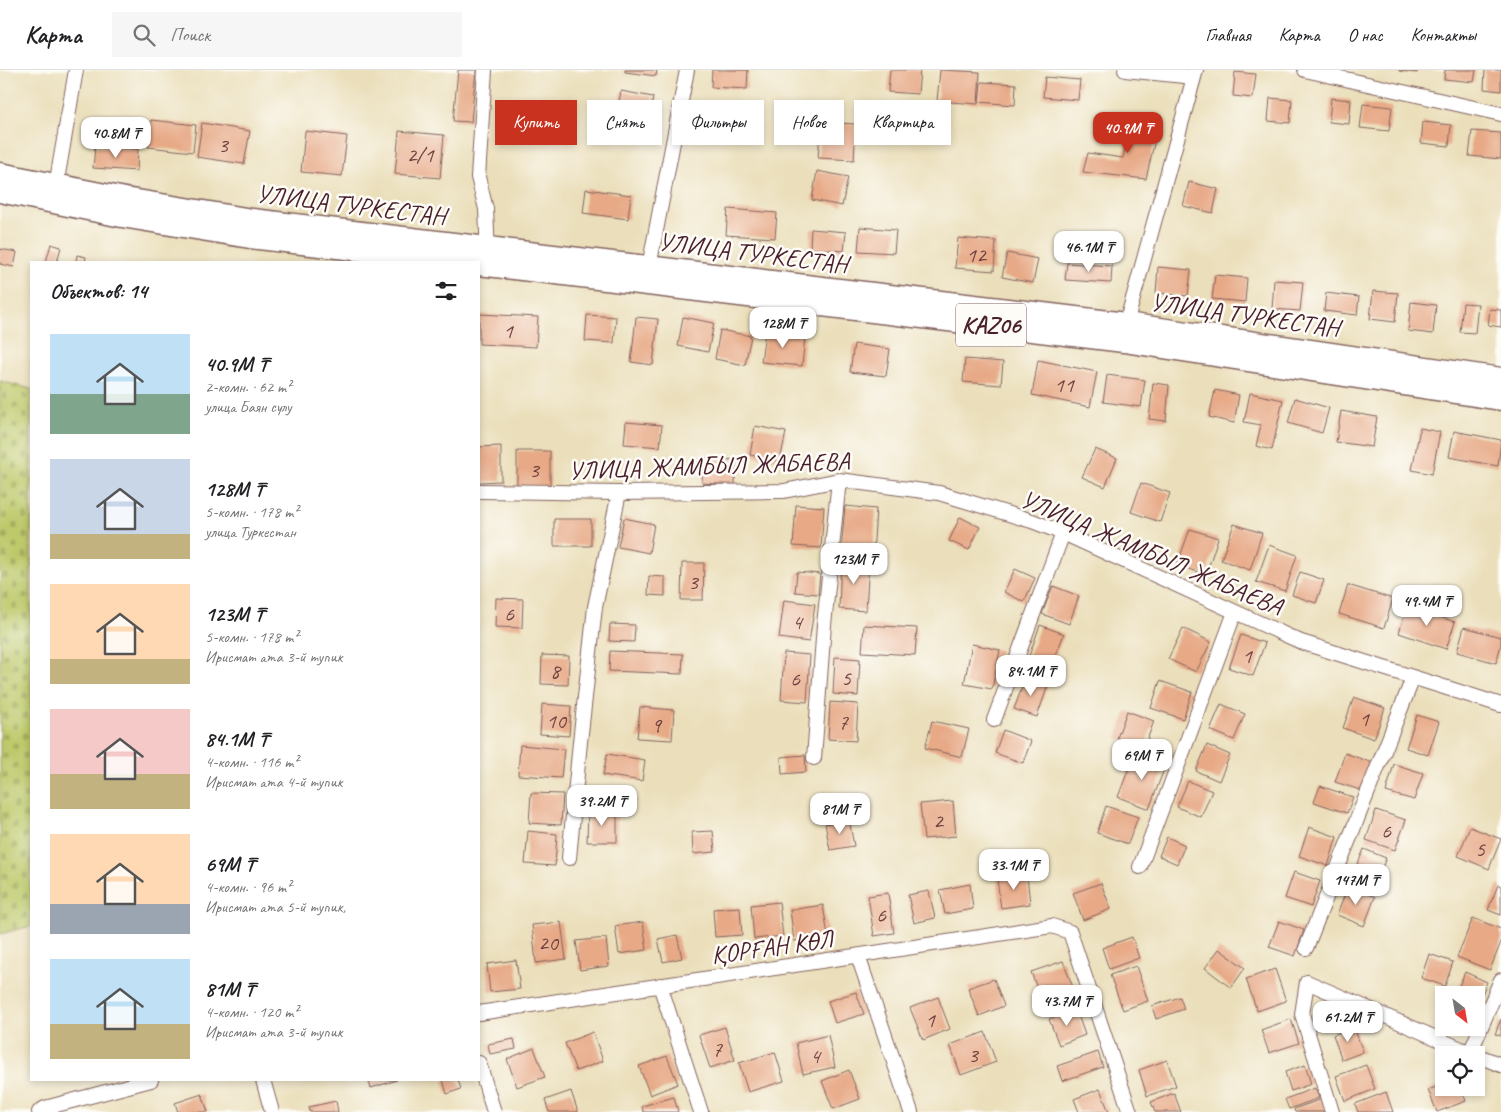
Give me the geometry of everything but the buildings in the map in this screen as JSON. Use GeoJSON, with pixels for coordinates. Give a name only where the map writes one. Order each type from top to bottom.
{"type":"FeatureCollection","features":[{"type":"Feature","properties":{"kind":"highway","name":"УЛИЦА ТУРКЕСТАН"},"geometry":{"type":"LineString","coordinates":[[0,174],[56,186],[470,258],[649,267],[1126,324],[1501,379]]}},
{"type":"Feature","properties":{"kind":"highway","name":"УЛИЦА ТУРКЕСТАН"},"geometry":{"type":"LineString","coordinates":[[0,191],[122,216],[250,237],[470,258],[1124,341],[1501,399]]}},
{"type":"Feature","properties":{"kind":"street"},"geometry":{"type":"LineString","coordinates":[[56,186],[76,70]]}},
{"type":"Feature","properties":{"kind":"street"},"geometry":{"type":"LineString","coordinates":[[470,258],[486,209],[478,177],[485,70]]}},
{"type":"Feature","properties":{"kind":"street"},"geometry":{"type":"LineString","coordinates":[[649,267],[687,70]]}},
{"type":"Feature","properties":{"kind":"street"},"geometry":{"type":"LineString","coordinates":[[1125,70],[1195,74],[1126,324]]}},
{"type":"Feature","properties":{"kind":"street"},"geometry":{"type":"LineString","coordinates":[[1305,70],[1501,114]]}},
{"type":"Feature","properties":{"kind":"street"},"geometry":{"type":"LineString","coordinates":[[814,758],[824,624],[839,480]]}},
{"type":"Feature","properties":{"kind":"street","name":"УЛИЦА ЖАМБЫЛ ЖАБАЕВА"},"geometry":{"type":"LineString","coordinates":[[480,490],[619,493],[784,491],[839,480],[939,493],[1032,521],[1063,533],[1302,642],[1501,705]]}},
{"type":"Feature","properties":{"kind":"street"},"geometry":{"type":"LineString","coordinates":[[569,858],[595,607],[619,493]]}},
{"type":"Feature","properties":{"kind":"street"},"geometry":{"type":"LineString","coordinates":[[994,720],[1063,533]]}},
{"type":"Feature","properties":{"kind":"street"},"geometry":{"type":"LineString","coordinates":[[1140,867],[1235,612]]}},
{"type":"Feature","properties":{"kind":"street"},"geometry":{"type":"LineString","coordinates":[[1306,948],[1414,678]]}},
{"type":"Feature","properties":{"kind":"street","name":"ҚОРҒАН КӨЛ"},"geometry":{"type":"LineString","coordinates":[[480,1014],[1052,926],[1070,932],[1130,1112]]}},
{"type":"Feature","properties":{"kind":"street"},"geometry":{"type":"LineString","coordinates":[[858,956],[911,1112]]}},
{"type":"Feature","properties":{"kind":"street"},"geometry":{"type":"LineString","coordinates":[[1477,1046],[1501,980]]}},
{"type":"Feature","properties":{"kind":"street"},"geometry":{"type":"LineString","coordinates":[[1332,1112],[1302,1014],[1307,982],[1455,1046]]}},
{"type":"Feature","properties":{"kind":"street"},"geometry":{"type":"LineString","coordinates":[[660,986],[702,1112]]}},
{"type":"Feature","properties":{"kind":"street"},"geometry":{"type":"LineString","coordinates":[[1485,1058],[1501,1065]]}},
{"type":"Feature","properties":{"kind":"street"},"geometry":{"type":"LineString","coordinates":[[480,1066],[494,1112]]}},
{"type":"Feature","properties":{"kind":"street"},"geometry":{"type":"LineString","coordinates":[[43,1111],[148,1081]]}},
{"type":"Feature","properties":{"kind":"street"},"geometry":{"type":"LineString","coordinates":[[263,1081],[272,1112]]}},
{"type":"Feature","properties":{"kind":"green space"},"geometry":{"type":"Polygon","coordinates":[[[0,381],[30,389],[30,926],[0,934],[0,381]]]}}]}
